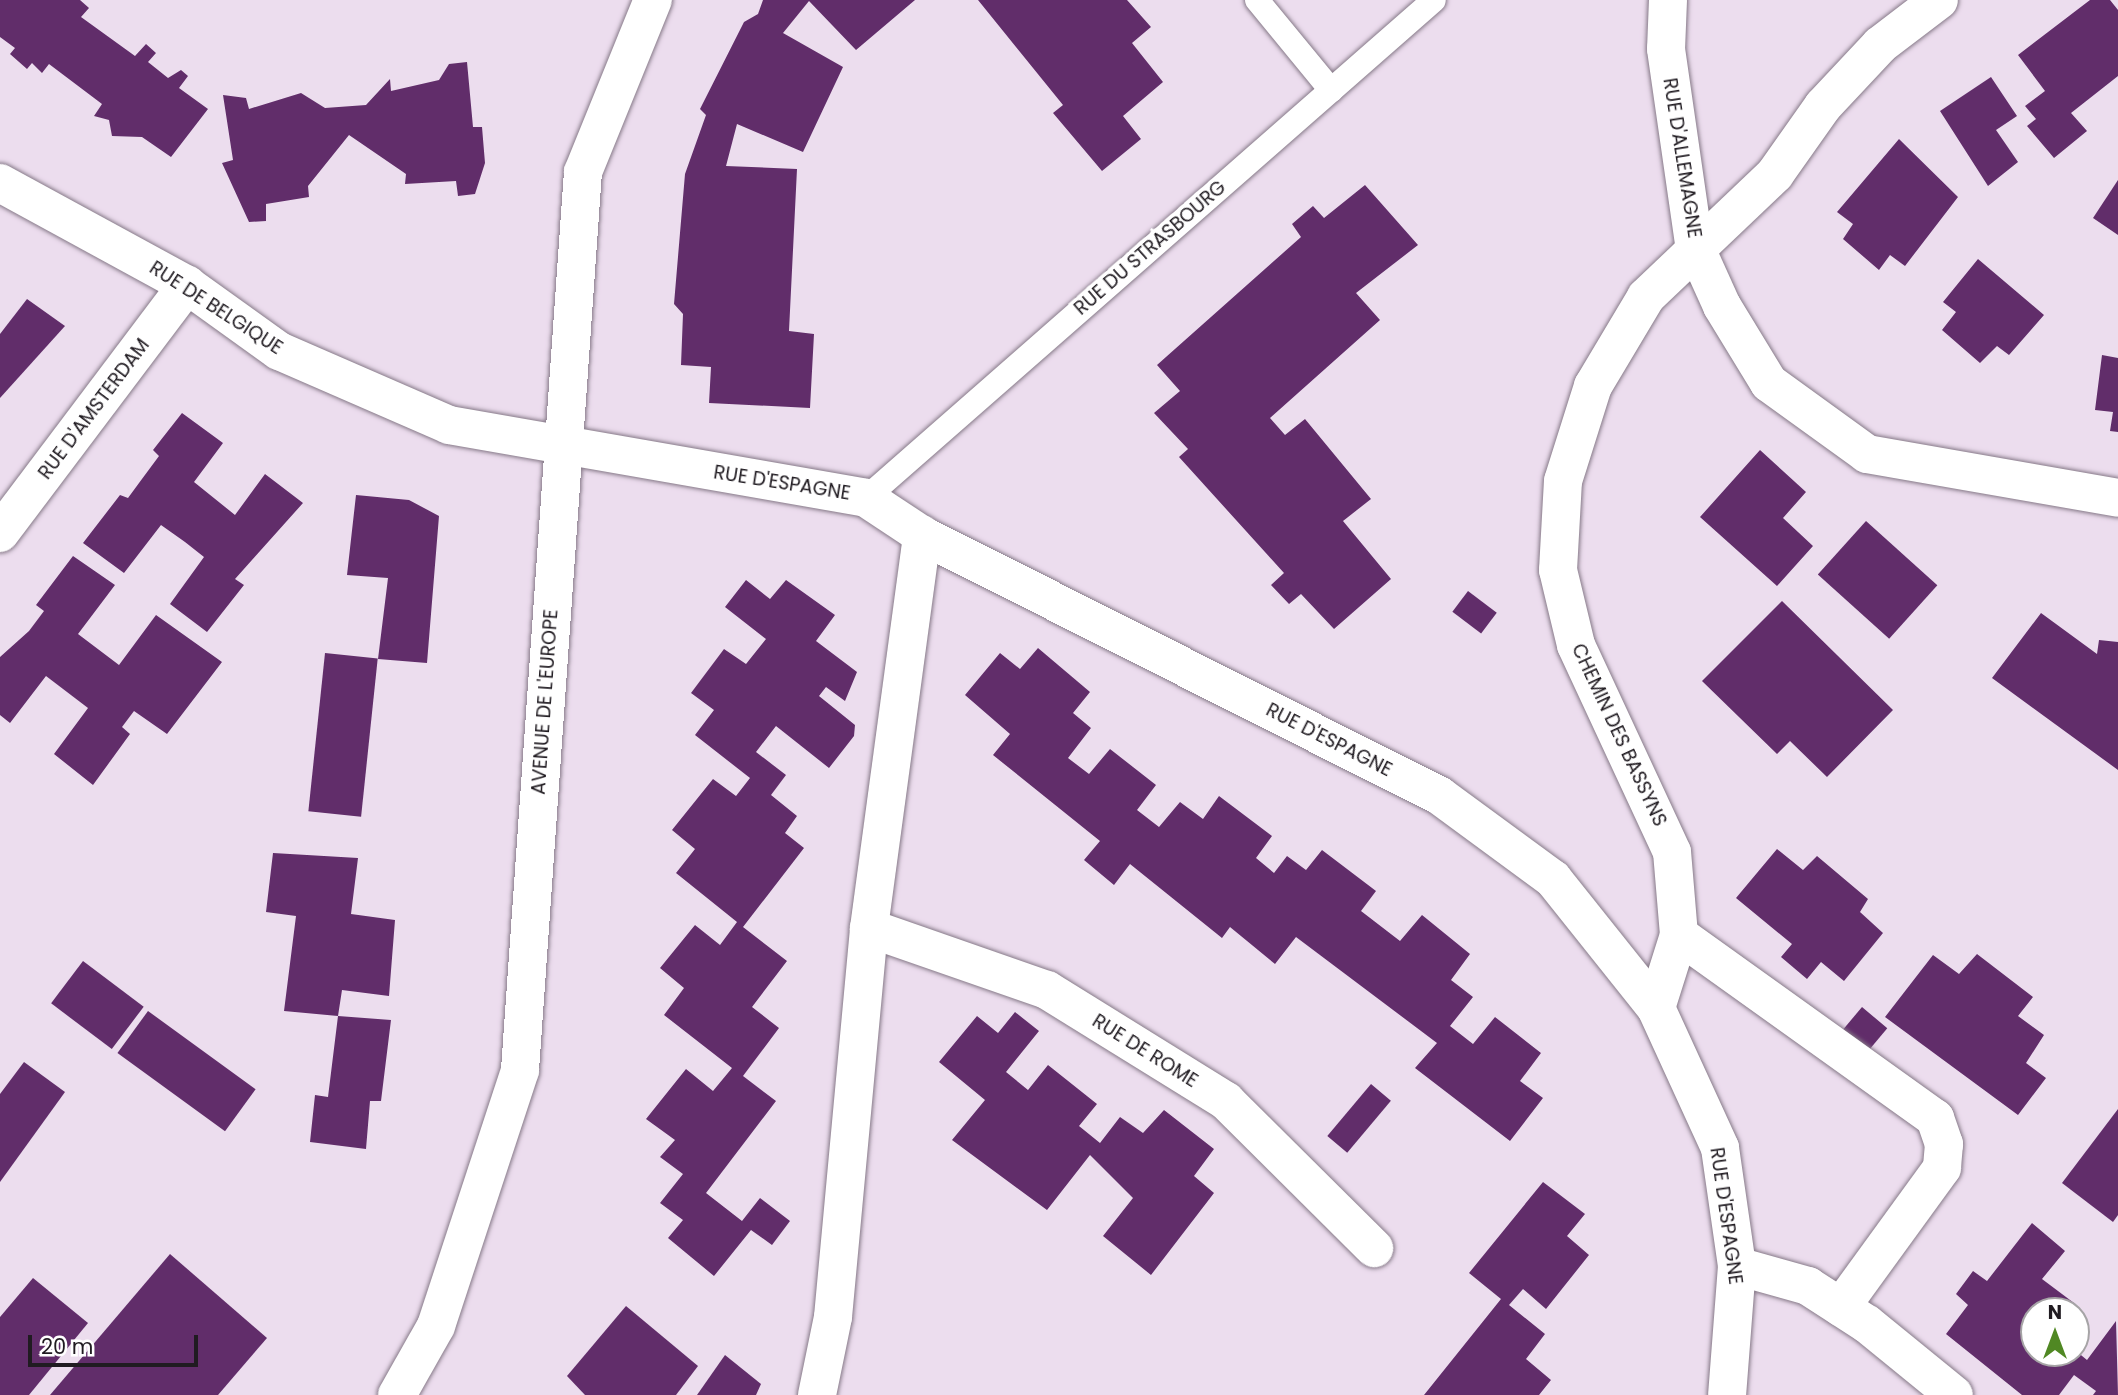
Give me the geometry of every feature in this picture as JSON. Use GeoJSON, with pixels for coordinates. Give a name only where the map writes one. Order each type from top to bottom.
{"type":"FeatureCollection","features":[{"type":"Feature","properties":{"kind":"street","name":"AVENUE DE L'EUROPE"},"geometry":{"type":"LineString","coordinates":[[397,1395],[436,1326],[520,1070],[583,172],[653,0]]}},
{"type":"Feature","properties":{"kind":"street","name":"RUE D'ALLEMAGNE"},"geometry":{"type":"LineString","coordinates":[[1668,0],[1666,49],[1694,244],[1722,306],[1769,383],[1867,454],[2118,498]]}},
{"type":"Feature","properties":{"kind":"street","name":"CHEMIN DES BASSYNS"},"geometry":{"type":"LineString","coordinates":[[1656,1008],[1679,935],[1672,852],[1576,645],[1558,570],[1563,481],[1593,386],[1646,297],[1694,244],[1775,173],[1823,106],[1880,45],[1939,0]]}},
{"type":"Feature","properties":{"kind":"street","name":"RUE DE BELGIQUE"},"geometry":{"type":"LineString","coordinates":[[0,183],[187,285],[279,351],[449,425],[562,447]]}},
{"type":"Feature","properties":{"kind":"street","name":"RUE D'AMSTERDAM"},"geometry":{"type":"LineString","coordinates":[[0,533],[187,285]]}},
{"type":"Feature","properties":{"kind":"street","name":"RUE D'ESPAGNE"},"geometry":{"type":"LineString","coordinates":[[562,447],[866,498],[922,535],[1440,796],[1553,879],[1656,1008],[1720,1148],[1737,1266],[1727,1395]]}},
{"type":"Feature","properties":{"kind":"street"},"geometry":{"type":"LineString","coordinates":[[817,1395],[833,1317],[869,928],[922,535]]}},
{"type":"Feature","properties":{"kind":"street","name":"RUE DE ROME"},"geometry":{"type":"LineString","coordinates":[[869,928],[1047,990],[1226,1101],[1374,1248]]}},
{"type":"Feature","properties":{"kind":"street"},"geometry":{"type":"LineString","coordinates":[[1679,935],[1935,1118],[1944,1144],[1942,1168],[1841,1307]]}},
{"type":"Feature","properties":{"kind":"street"},"geometry":{"type":"LineString","coordinates":[[1737,1266],[1808,1286],[1841,1307],[1954,1395]]}},
{"type":"Feature","properties":{"kind":"lane"},"geometry":{"type":"LineString","coordinates":[[1257,0],[1331,90]]}},
{"type":"Feature","properties":{"kind":"lane","name":"RUE DU STRASBOURG"},"geometry":{"type":"LineString","coordinates":[[866,498],[1434,0]]}},
{"type":"Feature","properties":{"kind":"building"},"geometry":{"type":"Polygon","coordinates":[[[0,0],[80,0],[89,8],[81,17],[135,56],[146,44],[156,53],[148,62],[168,78],[181,70],[188,76],[179,88],[208,109],[171,157],[142,137],[112,136],[109,120],[94,116],[102,104],[49,64],[42,73],[32,63],[27,69],[10,54],[15,48],[0,37],[0,0]]]}},
{"type":"Feature","properties":{"kind":"building"},"geometry":{"type":"Polygon","coordinates":[[[763,0],[915,0],[856,50],[809,1],[783,33],[843,67],[803,152],[737,124],[726,166],[797,169],[789,331],[814,334],[810,408],[709,403],[711,367],[681,365],[683,314],[674,304],[685,174],[706,115],[700,109],[744,22],[758,14],[763,0]]]}},
{"type":"Feature","properties":{"kind":"building"},"geometry":{"type":"Polygon","coordinates":[[[978,0],[1127,0],[1151,27],[1132,43],[1163,82],[1123,116],[1141,139],[1102,171],[1053,113],[1063,105],[978,0]]]}},
{"type":"Feature","properties":{"kind":"building"},"geometry":{"type":"Polygon","coordinates":[[[2090,0],[2110,0],[2118,10],[2118,76],[2071,113],[2087,131],[2054,158],[2027,126],[2036,119],[2025,106],[2045,91],[2018,55],[2090,0]]]}},
{"type":"Feature","properties":{"kind":"building"},"geometry":{"type":"Polygon","coordinates":[[[467,62],[473,127],[482,127],[485,163],[475,194],[458,196],[456,181],[405,184],[406,174],[349,135],[308,186],[309,197],[266,204],[266,221],[249,222],[222,163],[233,160],[223,95],[246,98],[249,109],[301,93],[325,108],[366,105],[390,79],[391,91],[439,80],[449,64],[467,62]]]}},
{"type":"Feature","properties":{"kind":"building"},"geometry":{"type":"Polygon","coordinates":[[[1991,77],[2017,116],[1996,130],[2018,162],[1988,186],[1940,111],[1991,77]]]}},
{"type":"Feature","properties":{"kind":"building"},"geometry":{"type":"Polygon","coordinates":[[[1899,139],[1958,197],[1905,266],[1890,255],[1879,270],[1843,239],[1853,224],[1837,212],[1899,139]]]}},
{"type":"Feature","properties":{"kind":"building"},"geometry":{"type":"Polygon","coordinates":[[[2118,180],[2118,235],[2093,218],[2118,180]]]}},
{"type":"Feature","properties":{"kind":"building"},"geometry":{"type":"Polygon","coordinates":[[[1365,185],[1418,245],[1356,293],[1380,320],[1270,418],[1285,435],[1305,419],[1371,499],[1343,521],[1391,579],[1334,629],[1301,594],[1289,604],[1271,585],[1284,573],[1179,457],[1188,449],[1154,413],[1180,391],[1157,365],[1301,237],[1292,224],[1313,206],[1324,218],[1365,185]]]}},
{"type":"Feature","properties":{"kind":"building"},"geometry":{"type":"Polygon","coordinates":[[[1978,259],[2044,315],[2009,355],[1997,346],[1980,363],[1942,330],[1956,312],[1943,302],[1978,259]]]}},
{"type":"Feature","properties":{"kind":"building"},"geometry":{"type":"Polygon","coordinates":[[[27,299],[65,326],[0,398],[0,334],[27,299]]]}},
{"type":"Feature","properties":{"kind":"building"},"geometry":{"type":"Polygon","coordinates":[[[2102,355],[2118,358],[2118,432],[2110,431],[2113,412],[2095,410],[2102,355]]]}},
{"type":"Feature","properties":{"kind":"building"},"geometry":{"type":"Polygon","coordinates":[[[182,413],[223,443],[194,482],[235,515],[265,474],[303,503],[235,579],[244,585],[207,632],[170,604],[204,557],[185,542],[161,525],[124,573],[83,543],[120,495],[128,498],[159,456],[153,450],[182,413]]]}},
{"type":"Feature","properties":{"kind":"building"},"geometry":{"type":"Polygon","coordinates":[[[1760,450],[1806,492],[1783,518],[1813,546],[1777,586],[1700,517],[1760,450]]]}},
{"type":"Feature","properties":{"kind":"building"},"geometry":{"type":"Polygon","coordinates":[[[356,495],[409,500],[439,516],[427,663],[378,659],[388,578],[347,575],[356,495]]]}},
{"type":"Feature","properties":{"kind":"building"},"geometry":{"type":"Polygon","coordinates":[[[1866,521],[1937,585],[1889,639],[1818,575],[1866,521]]]}},
{"type":"Feature","properties":{"kind":"building"},"geometry":{"type":"Polygon","coordinates":[[[73,556],[115,585],[78,634],[119,665],[156,615],[222,662],[167,734],[134,711],[122,727],[130,734],[93,785],[54,754],[88,708],[46,676],[10,723],[0,715],[0,657],[29,631],[44,611],[36,605],[73,556]]]}},
{"type":"Feature","properties":{"kind":"building"},"geometry":{"type":"Polygon","coordinates":[[[746,580],[770,599],[786,580],[835,615],[816,641],[857,672],[845,701],[826,687],[819,696],[855,725],[854,736],[829,768],[776,726],[756,752],[786,775],[771,795],[797,816],[785,833],[804,848],[743,927],[787,961],[752,1007],[779,1028],[743,1076],[776,1101],[706,1193],[742,1221],[760,1198],[790,1221],[772,1245],[751,1230],[714,1276],[668,1238],[683,1220],[660,1203],[683,1174],[660,1157],[675,1140],[646,1119],[686,1069],[713,1091],[732,1068],[664,1015],[684,988],[660,968],[695,925],[720,945],[737,922],[676,873],[695,849],[672,830],[713,779],[736,796],[750,778],[695,735],[714,710],[691,693],[724,649],[746,664],[766,639],[725,607],[746,580]]]}},
{"type":"Feature","properties":{"kind":"building"},"geometry":{"type":"Polygon","coordinates":[[[1468,591],[1497,613],[1481,633],[1452,612],[1468,591]]]}},
{"type":"Feature","properties":{"kind":"building"},"geometry":{"type":"Polygon","coordinates":[[[1782,601],[1893,710],[1827,777],[1790,741],[1777,754],[1702,681],[1782,601]]]}},
{"type":"Feature","properties":{"kind":"building"},"geometry":{"type":"Polygon","coordinates":[[[2041,613],[2097,654],[2099,640],[2118,642],[2118,770],[1992,678],[2041,613]]]}},
{"type":"Feature","properties":{"kind":"building"},"geometry":{"type":"Polygon","coordinates":[[[1038,648],[1090,692],[1073,713],[1091,728],[1068,758],[1089,774],[1110,749],[1156,785],[1137,810],[1159,827],[1180,802],[1203,819],[1219,796],[1272,836],[1256,858],[1274,873],[1287,856],[1306,870],[1322,850],[1376,891],[1361,911],[1400,941],[1422,915],[1470,954],[1451,980],[1473,997],[1450,1026],[1473,1044],[1495,1017],[1541,1053],[1520,1081],[1543,1098],[1510,1141],[1415,1068],[1437,1043],[1296,937],[1275,964],[1230,927],[1222,938],[1130,864],[1114,885],[1084,860],[1100,841],[993,755],[1010,734],[965,695],[1000,653],[1020,669],[1038,648]]]}},
{"type":"Feature","properties":{"kind":"building"},"geometry":{"type":"Polygon","coordinates":[[[325,653],[378,659],[361,817],[308,811],[325,653]]]}},
{"type":"Feature","properties":{"kind":"building"},"geometry":{"type":"Polygon","coordinates":[[[1777,849],[1803,870],[1817,856],[1868,899],[1860,912],[1883,933],[1844,981],[1821,962],[1807,979],[1781,957],[1792,944],[1736,898],[1777,849]]]}},
{"type":"Feature","properties":{"kind":"building"},"geometry":{"type":"Polygon","coordinates":[[[273,853],[358,858],[351,914],[395,920],[389,996],[342,990],[338,1016],[284,1011],[296,916],[266,912],[273,853]]]}},
{"type":"Feature","properties":{"kind":"building"},"geometry":{"type":"Polygon","coordinates":[[[1977,954],[2033,997],[2018,1016],[2044,1035],[2026,1063],[2046,1078],[2018,1115],[1885,1017],[1933,955],[1959,974],[1977,954]]]}},
{"type":"Feature","properties":{"kind":"building"},"geometry":{"type":"Polygon","coordinates":[[[83,961],[144,1007],[112,1049],[51,1003],[83,961]]]}},
{"type":"Feature","properties":{"kind":"building"},"geometry":{"type":"Polygon","coordinates":[[[1862,1007],[1887,1028],[1858,1063],[1833,1041],[1862,1007]]]}},
{"type":"Feature","properties":{"kind":"building"},"geometry":{"type":"Polygon","coordinates":[[[148,1011],[256,1089],[225,1131],[117,1053],[148,1011]]]}},
{"type":"Feature","properties":{"kind":"building"},"geometry":{"type":"Polygon","coordinates":[[[1015,1012],[1039,1031],[1006,1072],[1028,1090],[1048,1065],[1097,1104],[1079,1126],[1100,1143],[1120,1117],[1143,1133],[1164,1110],[1214,1149],[1194,1176],[1214,1193],[1151,1275],[1103,1236],[1133,1198],[1090,1155],[1047,1210],[952,1140],[985,1100],[939,1062],[977,1016],[998,1033],[1015,1012]]]}},
{"type":"Feature","properties":{"kind":"building"},"geometry":{"type":"Polygon","coordinates":[[[338,1016],[391,1020],[381,1101],[370,1101],[366,1149],[310,1142],[315,1095],[328,1097],[338,1016]]]}},
{"type":"Feature","properties":{"kind":"building"},"geometry":{"type":"Polygon","coordinates":[[[24,1062],[65,1092],[0,1182],[0,1094],[24,1062]]]}},
{"type":"Feature","properties":{"kind":"building"},"geometry":{"type":"Polygon","coordinates":[[[1371,1084],[1391,1101],[1347,1153],[1327,1136],[1371,1084]]]}},
{"type":"Feature","properties":{"kind":"building"},"geometry":{"type":"Polygon","coordinates":[[[2118,1109],[2118,1215],[2113,1222],[2062,1183],[2118,1109]]]}},
{"type":"Feature","properties":{"kind":"building"},"geometry":{"type":"Polygon","coordinates":[[[1543,1182],[1585,1214],[1567,1236],[1589,1255],[1546,1309],[1523,1289],[1509,1305],[1545,1334],[1526,1359],[1551,1380],[1539,1395],[1424,1395],[1501,1299],[1469,1273],[1543,1182]]]}},
{"type":"Feature","properties":{"kind":"building"},"geometry":{"type":"Polygon","coordinates":[[[2032,1223],[2065,1251],[2042,1279],[2066,1297],[2020,1297],[2020,1367],[2090,1367],[2090,1356],[2116,1321],[2118,1395],[2093,1395],[2096,1391],[2074,1375],[2059,1395],[2022,1395],[1946,1334],[1968,1305],[1956,1294],[1973,1271],[1987,1281],[2032,1223]]]}},
{"type":"Feature","properties":{"kind":"building"},"geometry":{"type":"Polygon","coordinates":[[[170,1254],[267,1338],[218,1395],[50,1395],[170,1254]]]}},
{"type":"Feature","properties":{"kind":"building"},"geometry":{"type":"Polygon","coordinates":[[[33,1278],[88,1323],[29,1395],[0,1395],[0,1317],[33,1278]]]}},
{"type":"Feature","properties":{"kind":"building"},"geometry":{"type":"Polygon","coordinates":[[[626,1306],[698,1366],[676,1395],[585,1395],[567,1376],[626,1306]]]}},
{"type":"Feature","properties":{"kind":"building"},"geometry":{"type":"Polygon","coordinates":[[[725,1355],[761,1384],[756,1395],[697,1395],[725,1355]]]}}]}
